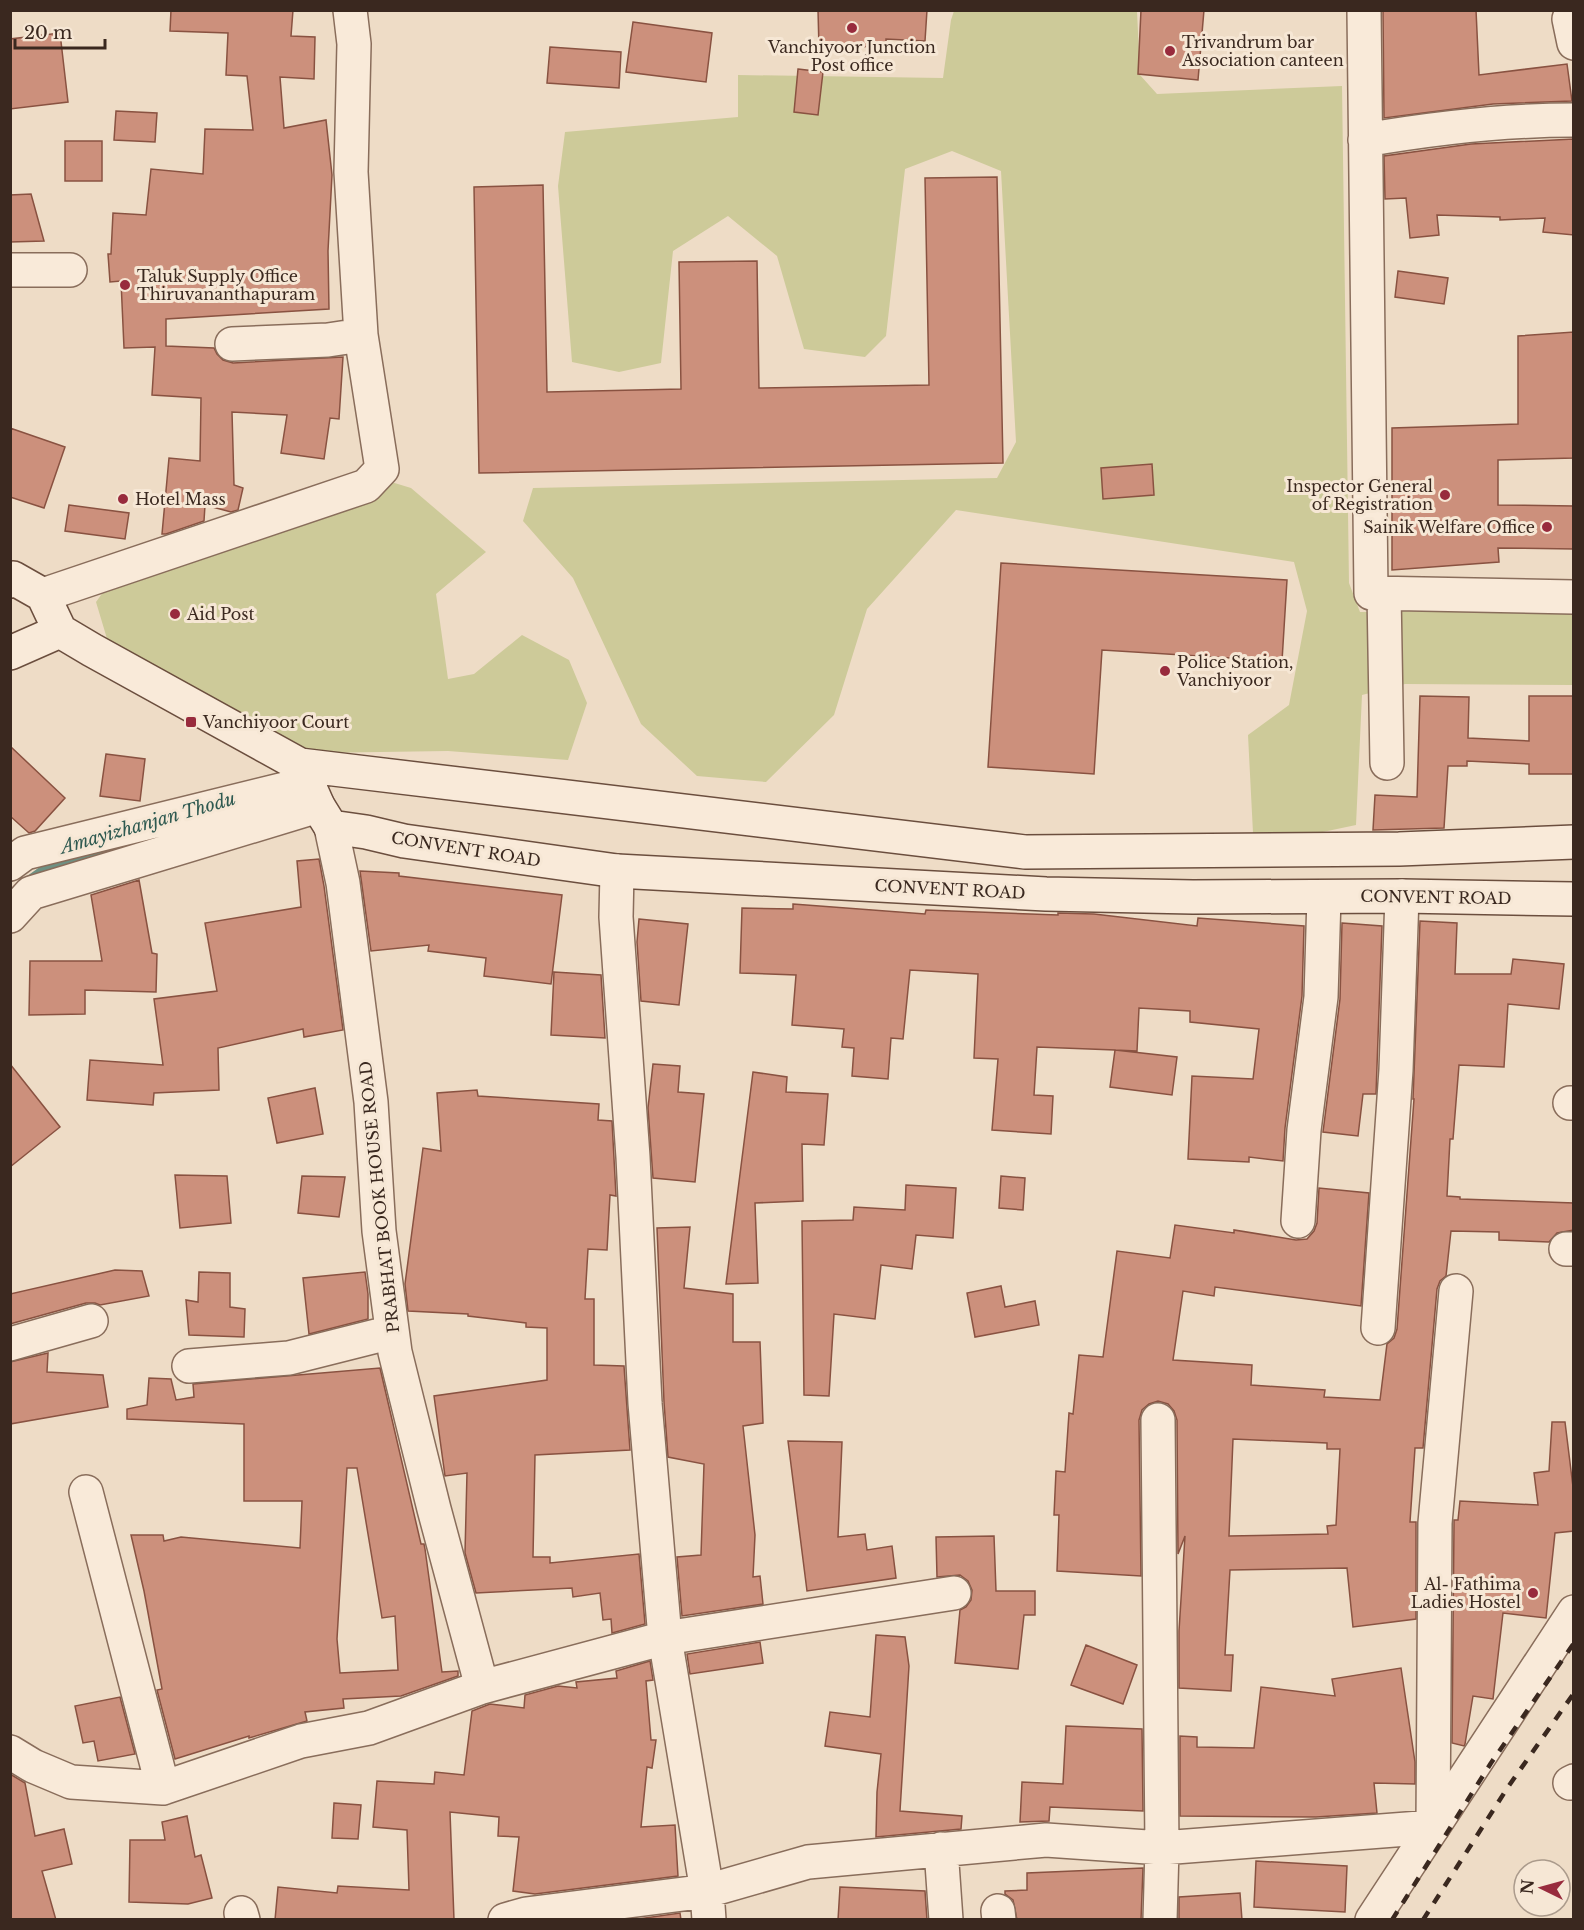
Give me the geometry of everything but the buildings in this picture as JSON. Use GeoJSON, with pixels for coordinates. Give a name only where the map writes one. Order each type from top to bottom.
{"type":"FeatureCollection","features":[{"type":"Feature","properties":{"kind":"street"},"geometry":{"type":"LineString","coordinates":[[43,595],[366,486],[382,469],[361,335],[351,172],[354,44],[350,10]]}},
{"type":"Feature","properties":{"kind":"street"},"geometry":{"type":"LineString","coordinates":[[1364,10],[1371,593],[1574,597]]}},
{"type":"Feature","properties":{"kind":"street"},"geometry":{"type":"LineString","coordinates":[[1574,19],[1569,19],[1574,44]]}},
{"type":"Feature","properties":{"kind":"street"},"geometry":{"type":"LineString","coordinates":[[1365,140],[1434,128],[1529,120],[1574,120]]}},
{"type":"Feature","properties":{"kind":"street"},"geometry":{"type":"LineString","coordinates":[[10,270],[70,270]]}},
{"type":"Feature","properties":{"kind":"street"},"geometry":{"type":"LineString","coordinates":[[232,344],[328,340],[361,335]]}},
{"type":"Feature","properties":{"kind":"street"},"geometry":{"type":"LineString","coordinates":[[10,653],[60,631],[43,595],[12,578]]}},
{"type":"Feature","properties":{"kind":"street"},"geometry":{"type":"LineString","coordinates":[[1384,593],[1387,763]]}},
{"type":"Feature","properties":{"kind":"street","name":"CONVENT ROAD"},"geometry":{"type":"LineString","coordinates":[[60,631],[314,795],[366,832],[404,841],[617,871],[1046,894],[1574,899]]}},
{"type":"Feature","properties":{"kind":"street"},"geometry":{"type":"LineString","coordinates":[[10,916],[31,893],[314,795]]}},
{"type":"Feature","properties":{"kind":"street"},"geometry":{"type":"LineString","coordinates":[[10,864],[24,853],[314,795],[1025,852],[1399,849],[1574,842]]}},
{"type":"Feature","properties":{"kind":"street","name":"PRABHAT BOOK HOUSE ROAD"},"geometry":{"type":"LineString","coordinates":[[314,795],[343,884],[371,1102],[379,1231],[395,1352],[482,1687]]}},
{"type":"Feature","properties":{"kind":"street"},"geometry":{"type":"LineString","coordinates":[[617,871],[616,917],[633,1157],[645,1403],[665,1638],[708,1905]]}},
{"type":"Feature","properties":{"kind":"street"},"geometry":{"type":"LineString","coordinates":[[1378,1328],[1396,1070],[1402,896]]}},
{"type":"Feature","properties":{"kind":"street"},"geometry":{"type":"LineString","coordinates":[[1298,1221],[1304,1131],[1321,998],[1324,897]]}},
{"type":"Feature","properties":{"kind":"street"},"geometry":{"type":"LineString","coordinates":[[1433,1827],[1435,1522],[1456,1291]]}},
{"type":"Feature","properties":{"kind":"street"},"geometry":{"type":"LineString","coordinates":[[10,1344],[91,1321]]}},
{"type":"Feature","properties":{"kind":"street"},"geometry":{"type":"LineString","coordinates":[[189,1366],[289,1358],[392,1332]]}},
{"type":"Feature","properties":{"kind":"street"},"geometry":{"type":"LineString","coordinates":[[1158,1420],[1160,1920]]}},
{"type":"Feature","properties":{"kind":"street"},"geometry":{"type":"LineString","coordinates":[[86,1492],[163,1788]]}},
{"type":"Feature","properties":{"kind":"street"},"geometry":{"type":"LineString","coordinates":[[10,1752],[33,1766],[71,1782],[163,1788],[301,1741],[369,1728],[482,1687],[665,1638],[954,1593]]}},
{"type":"Feature","properties":{"kind":"street"},"geometry":{"type":"LineString","coordinates":[[1372,1920],[1574,1612]]}},
{"type":"Feature","properties":{"kind":"street"},"geometry":{"type":"LineString","coordinates":[[505,1920],[526,1914],[708,1905],[808,1862],[1046,1840],[1161,1848],[1433,1827]]}},
{"type":"Feature","properties":{"kind":"street"},"geometry":{"type":"LineString","coordinates":[[941,1849],[946,1920]]}},
{"type":"Feature","properties":{"kind":"shaded area"},"geometry":{"type":"Polygon","coordinates":[[[954,11],[1137,11],[1140,75],[1157,94],[1342,86],[1349,583],[1360,612],[1573,609],[1573,685],[1405,684],[1362,695],[1356,825],[1299,837],[1253,833],[1248,735],[1289,705],[1307,611],[1294,562],[956,510],[867,609],[834,715],[766,782],[697,776],[641,724],[573,578],[523,521],[533,488],[997,478],[1016,442],[1001,171],[952,151],[905,169],[886,336],[865,357],[804,349],[777,256],[728,216],[673,251],[661,363],[619,372],[572,362],[558,186],[565,132],[738,117],[738,75],[943,78],[954,11]]]}},
{"type":"Feature","properties":{"kind":"shaded area"},"geometry":{"type":"Polygon","coordinates":[[[365,474],[411,488],[486,552],[436,594],[448,679],[474,674],[522,635],[569,660],[587,703],[568,760],[448,751],[312,753],[108,642],[96,602],[109,584],[365,474]]]}},
{"type":"Feature","properties":{"kind":"waterway","name":"Amayizhanjan Thodu"},"geometry":{"type":"LineString","coordinates":[[28,881],[42,871],[162,836]]}},
{"type":"Feature","properties":{"kind":"railway"},"geometry":{"type":"LineString","coordinates":[[1392,1920],[1491,1763],[1574,1643]]}},
{"type":"Feature","properties":{"kind":"railway"},"geometry":{"type":"LineString","coordinates":[[1423,1920],[1508,1787],[1574,1693]]}},
{"type":"Feature","properties":{"kind":"place","name":"Vanchiyoor Junction Post office"},"geometry":{"type":"Point","coordinates":[852,28]}},
{"type":"Feature","properties":{"kind":"place","name":"Trivandrum bar Association canteen"},"geometry":{"type":"Point","coordinates":[1170,51]}},
{"type":"Feature","properties":{"kind":"place","name":"Taluk Supply Office Thiruvananthapuram"},"geometry":{"type":"Point","coordinates":[125,285]}},
{"type":"Feature","properties":{"kind":"place","name":"Inspector General of Registration"},"geometry":{"type":"Point","coordinates":[1445,495]}},
{"type":"Feature","properties":{"kind":"place","name":"Hotel Mass"},"geometry":{"type":"Point","coordinates":[123,499]}},
{"type":"Feature","properties":{"kind":"place","name":"Sainik Welfare Office"},"geometry":{"type":"Point","coordinates":[1547,527]}},
{"type":"Feature","properties":{"kind":"place","name":"Aid Post"},"geometry":{"type":"Point","coordinates":[175,614]}},
{"type":"Feature","properties":{"kind":"place","name":"Police Station, Vanchiyoor"},"geometry":{"type":"Point","coordinates":[1165,671]}},
{"type":"Feature","properties":{"kind":"place","name":"Vanchiyoor Court"},"geometry":{"type":"Point","coordinates":[191,722]}},
{"type":"Feature","properties":{"kind":"place","name":"Al- Fathima Ladies Hostel"},"geometry":{"type":"Point","coordinates":[1533,1593]}}]}
